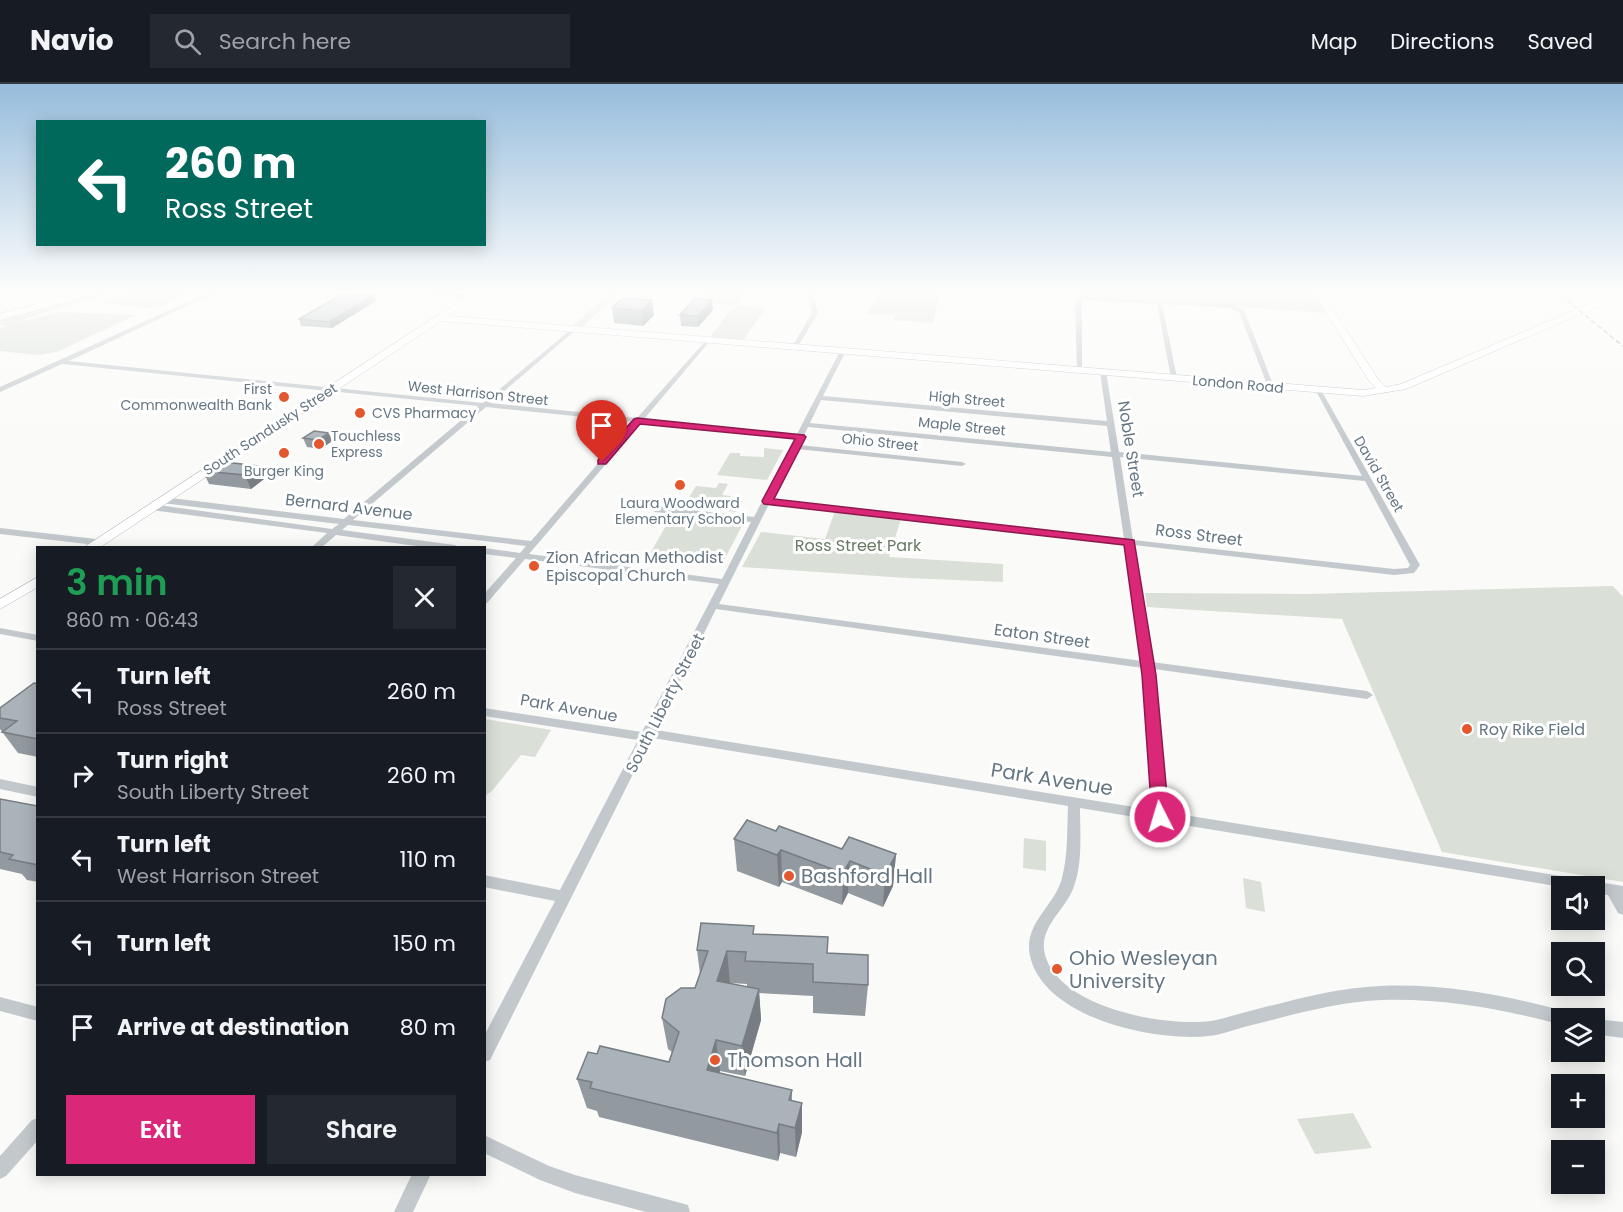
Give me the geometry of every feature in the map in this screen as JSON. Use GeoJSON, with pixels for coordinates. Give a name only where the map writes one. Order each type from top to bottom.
{"type":"FeatureCollection","features":[{"type":"Feature","properties":{"kind":"street"},"geometry":{"type":"LineString","coordinates":[[0,390],[104,343]]}},
{"type":"Feature","properties":{"kind":"street","name":"South Sandusky Street"},"geometry":{"type":"LineString","coordinates":[[92,545],[403,343]]}},
{"type":"Feature","properties":{"kind":"street"},"geometry":{"type":"LineString","coordinates":[[317,546],[558,343]]}},
{"type":"Feature","properties":{"kind":"street"},"geometry":{"type":"LineString","coordinates":[[486,599],[705,343]]}},
{"type":"Feature","properties":{"kind":"street","name":"London Road"},"geometry":{"type":"LineString","coordinates":[[748,343],[1363,393],[1385,391],[1418,381],[1507,343]]}},
{"type":"Feature","properties":{"kind":"street"},"geometry":{"type":"LineString","coordinates":[[795,347],[798,343]]}},
{"type":"Feature","properties":{"kind":"street"},"geometry":{"type":"LineString","coordinates":[[1079,343],[1079,370]]}},
{"type":"Feature","properties":{"kind":"street"},"geometry":{"type":"LineString","coordinates":[[1167,343],[1174,378]]}},
{"type":"Feature","properties":{"kind":"street"},"geometry":{"type":"LineString","coordinates":[[1254,343],[1271,387]]}},
{"type":"Feature","properties":{"kind":"street"},"geometry":{"type":"LineString","coordinates":[[1350,343],[1374,381],[1385,391]]}},
{"type":"Feature","properties":{"kind":"street","name":"South Liberty Street"},"geometry":{"type":"LineString","coordinates":[[486,1050],[649,735],[843,351]]}},
{"type":"Feature","properties":{"kind":"street","name":"West Harrison Street"},"geometry":{"type":"LineString","coordinates":[[62,362],[801,437]]}},
{"type":"Feature","properties":{"kind":"street","name":"Noble Street"},"geometry":{"type":"LineString","coordinates":[[1103,372],[1147,665],[1160,817]]}},
{"type":"Feature","properties":{"kind":"street","name":"David Street"},"geometry":{"type":"LineString","coordinates":[[1318,390],[1415,565],[1413,570]]}},
{"type":"Feature","properties":{"kind":"street","name":"High Street"},"geometry":{"type":"LineString","coordinates":[[821,398],[1111,424]]}},
{"type":"Feature","properties":{"kind":"street","name":"Maple Street"},"geometry":{"type":"LineString","coordinates":[[807,425],[1367,479]]}},
{"type":"Feature","properties":{"kind":"street","name":"Ohio Street"},"geometry":{"type":"LineString","coordinates":[[795,447],[962,464]]}},
{"type":"Feature","properties":{"kind":"street","name":"Ross Street"},"geometry":{"type":"LineString","coordinates":[[767,501],[1394,572],[1406,573],[1413,570]]}},
{"type":"Feature","properties":{"kind":"street","name":"Bernard Avenue"},"geometry":{"type":"LineString","coordinates":[[157,503],[346,521],[532,544]]}},
{"type":"Feature","properties":{"kind":"street","name":"Bernard Avenue"},"geometry":{"type":"LineString","coordinates":[[157,503],[441,546]]}},
{"type":"Feature","properties":{"kind":"street"},"geometry":{"type":"LineString","coordinates":[[654,509],[758,520]]}},
{"type":"Feature","properties":{"kind":"street"},"geometry":{"type":"LineString","coordinates":[[0,531],[92,545]]}},
{"type":"Feature","properties":{"kind":"street"},"geometry":{"type":"LineString","coordinates":[[486,551],[726,582]]}},
{"type":"Feature","properties":{"kind":"street"},"geometry":{"type":"LineString","coordinates":[[0,605],[36,582]]}},
{"type":"Feature","properties":{"kind":"street","name":"Eaton Street"},"geometry":{"type":"LineString","coordinates":[[714,606],[1366,694]]}},
{"type":"Feature","properties":{"kind":"street"},"geometry":{"type":"LineString","coordinates":[[0,631],[36,638]]}},
{"type":"Feature","properties":{"kind":"street","name":"Park Avenue"},"geometry":{"type":"LineString","coordinates":[[486,712],[612,733],[649,735],[1551,880]]}},
{"type":"Feature","properties":{"kind":"street"},"geometry":{"type":"LineString","coordinates":[[0,784],[36,792]]}},
{"type":"Feature","properties":{"kind":"street"},"geometry":{"type":"LineString","coordinates":[[1074,802],[1069,882],[1045,916],[1039,932],[1038,955],[1045,973],[1061,991],[1081,1004],[1110,1017],[1150,1025],[1204,1029],[1349,995],[1423,992],[1485,999],[1551,1015]]}},
{"type":"Feature","properties":{"kind":"street"},"geometry":{"type":"LineString","coordinates":[[486,881],[565,897]]}},
{"type":"Feature","properties":{"kind":"street"},"geometry":{"type":"LineString","coordinates":[[1618,891],[1623,909]]}},
{"type":"Feature","properties":{"kind":"street"},"geometry":{"type":"LineString","coordinates":[[0,1004],[36,1013]]}},
{"type":"Feature","properties":{"kind":"street"},"geometry":{"type":"LineString","coordinates":[[1605,1028],[1623,1030]]}},
{"type":"Feature","properties":{"kind":"street"},"geometry":{"type":"LineString","coordinates":[[0,1170],[36,1128]]}},
{"type":"Feature","properties":{"kind":"street"},"geometry":{"type":"LineString","coordinates":[[486,1145],[546,1174],[566,1181],[681,1212]]}},
{"type":"Feature","properties":{"kind":"street"},"geometry":{"type":"LineString","coordinates":[[402,1212],[421,1176]]}},
{"type":"Feature","properties":{"kind":"green space"},"geometry":{"type":"Polygon","coordinates":[[[0,343],[77,343],[57,352],[39,355],[0,351],[0,343]]]}},
{"type":"Feature","properties":{"kind":"green space"},"geometry":{"type":"Polygon","coordinates":[[[764,448],[783,450],[767,480],[717,475],[730,453],[740,453],[740,456],[764,457],[764,448]]]}},
{"type":"Feature","properties":{"kind":"green space"},"geometry":{"type":"Polygon","coordinates":[[[719,483],[728,484],[722,495],[743,501],[736,512],[684,506],[696,486],[716,488],[719,483]]]}},
{"type":"Feature","properties":{"kind":"green space","name":"Ross Street Park"},"geometry":{"type":"Polygon","coordinates":[[[835,511],[901,519],[889,557],[1003,564],[1003,582],[742,567],[761,532],[825,539],[835,511]]]}},
{"type":"Feature","properties":{"kind":"green space"},"geometry":{"type":"Polygon","coordinates":[[[685,518],[742,526],[722,564],[648,557],[667,524],[685,518]]]}},
{"type":"Feature","properties":{"kind":"green space","name":"Roy Rike Field"},"geometry":{"type":"Polygon","coordinates":[[[1613,586],[1623,597],[1623,882],[1605,879],[1605,876],[1587,876],[1442,852],[1342,619],[1147,607],[1145,593],[1308,594],[1613,586]]]}},
{"type":"Feature","properties":{"kind":"green space"},"geometry":{"type":"Polygon","coordinates":[[[486,719],[551,730],[535,757],[521,755],[486,795],[486,719]]]}},
{"type":"Feature","properties":{"kind":"green space"},"geometry":{"type":"Polygon","coordinates":[[[1024,838],[1046,841],[1046,871],[1023,868],[1024,838]]]}},
{"type":"Feature","properties":{"kind":"green space"},"geometry":{"type":"Polygon","coordinates":[[[1243,878],[1261,882],[1265,912],[1246,908],[1243,878]]]}},
{"type":"Feature","properties":{"kind":"green space"},"geometry":{"type":"Polygon","coordinates":[[[1353,1113],[1372,1148],[1315,1154],[1297,1119],[1353,1113]]]}},
{"type":"Feature","properties":{"kind":"building"},"geometry":{"type":"Polygon","coordinates":[[[314,431],[329,433],[318,440],[303,438],[314,431]]]}},
{"type":"Feature","properties":{"kind":"building"},"geometry":{"type":"Polygon","coordinates":[[[217,461],[258,466],[245,475],[203,471],[217,461]]]}},
{"type":"Feature","properties":{"kind":"building"},"geometry":{"type":"Polygon","coordinates":[[[36,684],[36,739],[2,732],[17,721],[0,718],[0,708],[36,684]]]}},
{"type":"Feature","properties":{"kind":"building"},"geometry":{"type":"Polygon","coordinates":[[[0,799],[36,806],[36,865],[9,859],[13,855],[0,852],[0,799]]]}},
{"type":"Feature","properties":{"kind":"building"},"geometry":{"type":"Polygon","coordinates":[[[747,820],[776,831],[779,826],[842,849],[849,837],[896,854],[885,875],[850,861],[843,873],[781,850],[777,855],[734,839],[747,820]]]}},
{"type":"Feature","properties":{"kind":"building"},"geometry":{"type":"Polygon","coordinates":[[[701,923],[754,926],[753,934],[828,937],[827,953],[868,955],[868,985],[813,982],[813,964],[745,961],[746,952],[727,951],[717,981],[759,989],[742,1046],[716,1040],[707,1070],[792,1090],[789,1100],[802,1103],[795,1128],[779,1124],[777,1133],[590,1088],[592,1082],[577,1079],[588,1052],[597,1054],[600,1046],[669,1062],[679,1032],[662,1018],[666,999],[681,988],[695,988],[708,951],[697,950],[701,923]]]}},
{"type":"Feature","properties":{"kind":"railway"},"geometry":{"type":"LineString","coordinates":[[1619,343],[1623,346]]}},
{"type":"Feature","properties":{"kind":"place","name":"First Commonwealth Bank"},"geometry":{"type":"Point","coordinates":[284,397]}},
{"type":"Feature","properties":{"kind":"place","name":"CVS Pharmacy"},"geometry":{"type":"Point","coordinates":[360,413]}},
{"type":"Feature","properties":{"kind":"place","name":"Touchless Express"},"geometry":{"type":"Point","coordinates":[319,444]}},
{"type":"Feature","properties":{"kind":"place","name":"Burger King"},"geometry":{"type":"Point","coordinates":[284,453]}},
{"type":"Feature","properties":{"kind":"place","name":"Laura Woodward Elementary School"},"geometry":{"type":"Point","coordinates":[680,485]}},
{"type":"Feature","properties":{"kind":"place","name":"Zion African Methodist Episcopal Church"},"geometry":{"type":"Point","coordinates":[534,566]}},
{"type":"Feature","properties":{"kind":"place","name":"Roy Rike Field"},"geometry":{"type":"Point","coordinates":[1467,729]}},
{"type":"Feature","properties":{"kind":"place","name":"Bashford Hall"},"geometry":{"type":"Point","coordinates":[789,876]}},
{"type":"Feature","properties":{"kind":"place","name":"Ohio Wesleyan University"},"geometry":{"type":"Point","coordinates":[1057,969]}},
{"type":"Feature","properties":{"kind":"place","name":"Thomson Hall"},"geometry":{"type":"Point","coordinates":[715,1060]}},
{"type":"Feature","properties":{"kind":"route"},"geometry":{"type":"LineString","coordinates":[[602,462],[637,421],[801,437],[767,501],[1130,542],[1149,675],[1160,817]]}}]}
